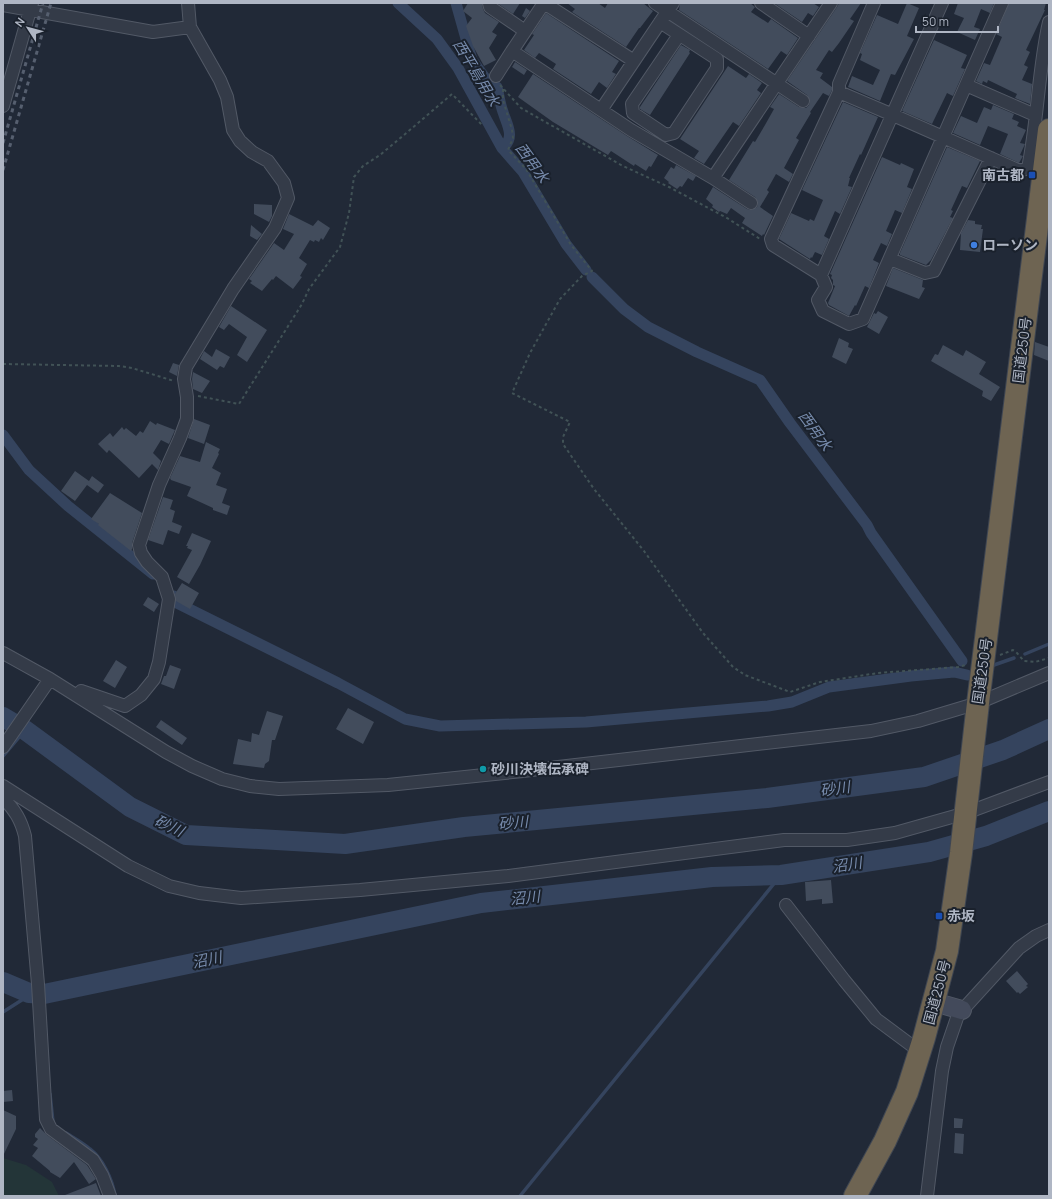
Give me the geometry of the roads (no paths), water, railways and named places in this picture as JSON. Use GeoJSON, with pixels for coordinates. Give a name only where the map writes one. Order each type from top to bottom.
{"type":"FeatureCollection","features":[{"type":"Feature","properties":{"kind":"highway","name":"国道250号"},"geometry":{"type":"LineString","coordinates":[[855,1196],[885,1141],[907,1092],[948,951],[978,703],[1042,123]]}},
{"type":"Feature","properties":{"kind":"street"},"geometry":{"type":"LineString","coordinates":[[50,679],[125,706],[141,695],[154,679],[159,662],[169,599],[162,578],[146,562],[139,545],[159,485],[187,419],[187,398],[184,379],[186,367],[233,289],[275,228],[288,198],[284,183],[268,161],[252,152],[240,141],[233,130],[227,97],[220,80],[190,27],[188,3]]}},
{"type":"Feature","properties":{"kind":"street"},"geometry":{"type":"LineString","coordinates":[[489,3],[490,7],[525,31]]}},
{"type":"Feature","properties":{"kind":"street"},"geometry":{"type":"LineString","coordinates":[[496,76],[544,3],[634,61]]}},
{"type":"Feature","properties":{"kind":"street"},"geometry":{"type":"LineString","coordinates":[[654,3],[670,7],[803,101]]}},
{"type":"Feature","properties":{"kind":"street"},"geometry":{"type":"LineString","coordinates":[[761,3],[809,36]]}},
{"type":"Feature","properties":{"kind":"street"},"geometry":{"type":"LineString","coordinates":[[713,178],[831,3]]}},
{"type":"Feature","properties":{"kind":"street"},"geometry":{"type":"LineString","coordinates":[[873,3],[839,84],[838,92],[771,239],[773,245],[821,275],[826,287],[818,300],[823,311],[849,324],[863,319],[1002,3]]}},
{"type":"Feature","properties":{"kind":"street"},"geometry":{"type":"LineString","coordinates":[[821,275],[942,3]]}},
{"type":"Feature","properties":{"kind":"street"},"geometry":{"type":"LineString","coordinates":[[3,5],[31,6],[153,32],[190,27]]}},
{"type":"Feature","properties":{"kind":"street"},"geometry":{"type":"LineString","coordinates":[[3,106],[31,6]]}},
{"type":"Feature","properties":{"kind":"street"},"geometry":{"type":"LineString","coordinates":[[601,110],[670,7]]}},
{"type":"Feature","properties":{"kind":"street"},"geometry":{"type":"LineString","coordinates":[[660,22],[717,59],[717,68],[674,133],[666,135],[633,113],[632,104],[679,35]]}},
{"type":"Feature","properties":{"kind":"street"},"geometry":{"type":"LineString","coordinates":[[838,92],[1020,171],[1028,168],[1032,146],[1042,123],[1044,45],[1049,22]]}},
{"type":"Feature","properties":{"kind":"street"},"geometry":{"type":"LineString","coordinates":[[512,51],[631,130],[713,178],[751,203]]}},
{"type":"Feature","properties":{"kind":"street"},"geometry":{"type":"LineString","coordinates":[[966,85],[1042,123]]}},
{"type":"Feature","properties":{"kind":"street"},"geometry":{"type":"LineString","coordinates":[[890,259],[925,273],[934,271],[991,158]]}},
{"type":"Feature","properties":{"kind":"street"},"geometry":{"type":"LineString","coordinates":[[3,653],[50,679],[166,752],[192,766],[222,780],[250,786],[279,789],[396,784],[524,771],[871,730],[918,722],[978,703],[1049,673]]}},
{"type":"Feature","properties":{"kind":"street"},"geometry":{"type":"LineString","coordinates":[[3,748],[50,679]]}},
{"type":"Feature","properties":{"kind":"street"},"geometry":{"type":"LineString","coordinates":[[3,786],[128,866],[169,886],[199,893],[241,898],[360,890],[508,876],[784,840],[847,840],[895,833],[965,816],[1049,782]]}},
{"type":"Feature","properties":{"kind":"street"},"geometry":{"type":"LineString","coordinates":[[3,798],[11,806],[22,822],[25,836],[38,984],[46,1119],[51,1129],[93,1160],[102,1175],[110,1196]]}},
{"type":"Feature","properties":{"kind":"street"},"geometry":{"type":"LineString","coordinates":[[786,905],[876,1019],[920,1050]]}},
{"type":"Feature","properties":{"kind":"street"},"geometry":{"type":"LineString","coordinates":[[927,1196],[942,1071],[947,1047],[958,1015],[1019,948],[1036,936],[1049,930]]}},
{"type":"Feature","properties":{"kind":"street"},"geometry":{"type":"LineString","coordinates":[[934,1002],[962,1010]]}},
{"type":"Feature","properties":{"kind":"waterway","name":"西平島用水"},"geometry":{"type":"LineString","coordinates":[[398,3],[437,39],[458,68],[502,148]]}},
{"type":"Feature","properties":{"kind":"waterway","name":"西用水"},"geometry":{"type":"LineString","coordinates":[[456,3],[472,60],[488,82],[497,87],[510,136],[509,140],[502,148],[523,172],[566,244],[586,270]]}},
{"type":"Feature","properties":{"kind":"waterway","name":"西用水"},"geometry":{"type":"LineString","coordinates":[[592,277],[624,309],[648,327],[697,352],[760,380],[790,423],[867,525],[871,533],[962,661]]}},
{"type":"Feature","properties":{"kind":"waterway"},"geometry":{"type":"LineString","coordinates":[[3,435],[29,470],[68,506],[153,574]]}},
{"type":"Feature","properties":{"kind":"waterway"},"geometry":{"type":"LineString","coordinates":[[174,596],[177,603],[338,683],[405,719],[440,726],[586,722],[768,706],[792,702],[829,687],[954,672],[967,675]]}},
{"type":"Feature","properties":{"kind":"waterway"},"geometry":{"type":"LineString","coordinates":[[1025,654],[1049,644]]}},
{"type":"Feature","properties":{"kind":"waterway"},"geometry":{"type":"LineString","coordinates":[[994,665],[1014,658]]}},
{"type":"Feature","properties":{"kind":"waterway","name":"砂川"},"geometry":{"type":"LineString","coordinates":[[3,717],[25,730],[130,807],[186,835],[345,844],[464,827],[767,798],[924,777],[1003,750],[1049,729]]}},
{"type":"Feature","properties":{"kind":"waterway"},"geometry":{"type":"LineString","coordinates":[[3,756],[25,730]]}},
{"type":"Feature","properties":{"kind":"waterway","name":"沼川"},"geometry":{"type":"LineString","coordinates":[[3,982],[29,993],[44,994],[481,903],[712,877],[781,875],[929,852],[986,836],[1049,811]]}},
{"type":"Feature","properties":{"kind":"waterway"},"geometry":{"type":"LineString","coordinates":[[520,1196],[781,875]]}},
{"type":"Feature","properties":{"kind":"waterway"},"geometry":{"type":"LineString","coordinates":[[3,1012],[25,998],[29,993]]}},
{"type":"Feature","properties":{"kind":"waterway"},"geometry":{"type":"LineString","coordinates":[[50,1094],[53,1122]]}},
{"type":"Feature","properties":{"kind":"waterway"},"geometry":{"type":"LineString","coordinates":[[66,1133],[95,1153],[99,1158],[112,1182],[115,1195]]}},
{"type":"Feature","properties":{"kind":"railway"},"geometry":{"type":"LineString","coordinates":[[3,143],[43,3]]}},
{"type":"Feature","properties":{"kind":"railway"},"geometry":{"type":"LineString","coordinates":[[3,170],[51,3]]}},
{"type":"Feature","properties":{"kind":"place","name":"南古都"},"geometry":{"type":"Point","coordinates":[1032,175]}},
{"type":"Feature","properties":{"kind":"place","name":"ローソン"},"geometry":{"type":"Point","coordinates":[974,245]}},
{"type":"Feature","properties":{"kind":"place","name":"砂川決壊伝承碑"},"geometry":{"type":"Point","coordinates":[483,769]}},
{"type":"Feature","properties":{"kind":"place","name":"赤坂"},"geometry":{"type":"Point","coordinates":[939,916]}}]}
